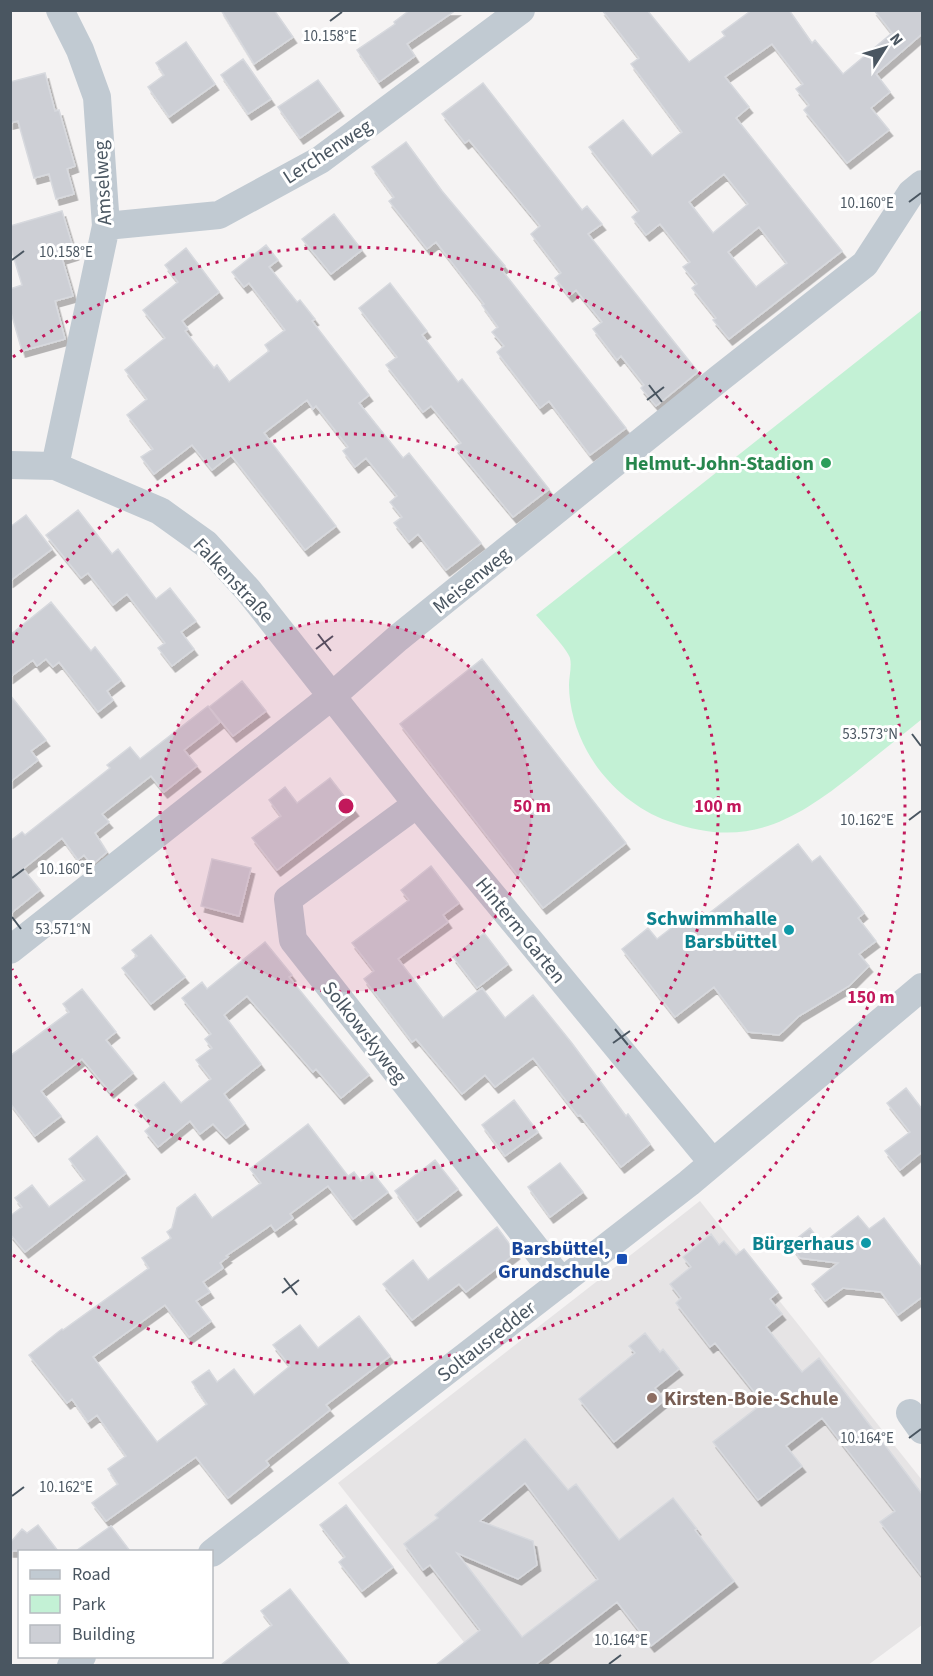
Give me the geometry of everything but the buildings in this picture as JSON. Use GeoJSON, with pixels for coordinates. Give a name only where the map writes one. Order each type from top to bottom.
{"type":"FeatureCollection","features":[{"type":"Feature","properties":{"kind":"street","name":"Amselweg"},"geometry":{"type":"LineString","coordinates":[[55,466],[106,226],[97,97],[80,50],[60,10]]}},
{"type":"Feature","properties":{"kind":"street","name":"Lerchenweg"},"geometry":{"type":"LineString","coordinates":[[106,226],[219,215],[320,160],[521,10]]}},
{"type":"Feature","properties":{"kind":"street","name":"Meisenweg"},"geometry":{"type":"LineString","coordinates":[[10,950],[332,696],[398,638],[720,378],[866,264],[917,188]]}},
{"type":"Feature","properties":{"kind":"street","name":"Falkenstraße"},"geometry":{"type":"LineString","coordinates":[[10,465],[55,466],[160,512],[206,544],[248,590],[332,696]]}},
{"type":"Feature","properties":{"kind":"street","name":"Hinterm Garten"},"geometry":{"type":"LineString","coordinates":[[332,696],[417,804],[713,1163]]}},
{"type":"Feature","properties":{"kind":"street","name":"Solkowskyweg"},"geometry":{"type":"LineString","coordinates":[[417,804],[288,899],[293,940],[562,1282]]}},
{"type":"Feature","properties":{"kind":"street","name":"Soltausredder"},"geometry":{"type":"LineString","coordinates":[[213,1552],[713,1163],[922,987]]}},
{"type":"Feature","properties":{"kind":"shaded area","name":"Kirsten-Boie-Schule"},"geometry":{"type":"Polygon","coordinates":[[[700,1201],[922,1480],[922,1625],[868,1665],[482,1665],[338,1483],[700,1201]]]}},
{"type":"Feature","properties":{"kind":"green space","name":"Helmut-John-Stadion"},"geometry":{"type":"Polygon","coordinates":[[[922,310],[922,719],[833,790],[790,817],[768,826],[746,831],[722,832],[696,829],[655,816],[632,802],[611,784],[587,751],[576,727],[572,710],[569,693],[570,658],[536,615],[922,310]]]}},
{"type":"Feature","properties":{"kind":"place","name":"Helmut-John-Stadion"},"geometry":{"type":"Point","coordinates":[826,463]}},
{"type":"Feature","properties":{"kind":"place","name":"Schwimmhalle Barsbüttel"},"geometry":{"type":"Point","coordinates":[789,930]}},
{"type":"Feature","properties":{"kind":"place","name":"Bürgerhaus"},"geometry":{"type":"Point","coordinates":[866,1243]}},
{"type":"Feature","properties":{"kind":"place","name":"Barsbüttel, Grundschule"},"geometry":{"type":"Point","coordinates":[622,1259]}},
{"type":"Feature","properties":{"kind":"place","name":"Kirsten-Boie-Schule"},"geometry":{"type":"Point","coordinates":[652,1398]}}]}
